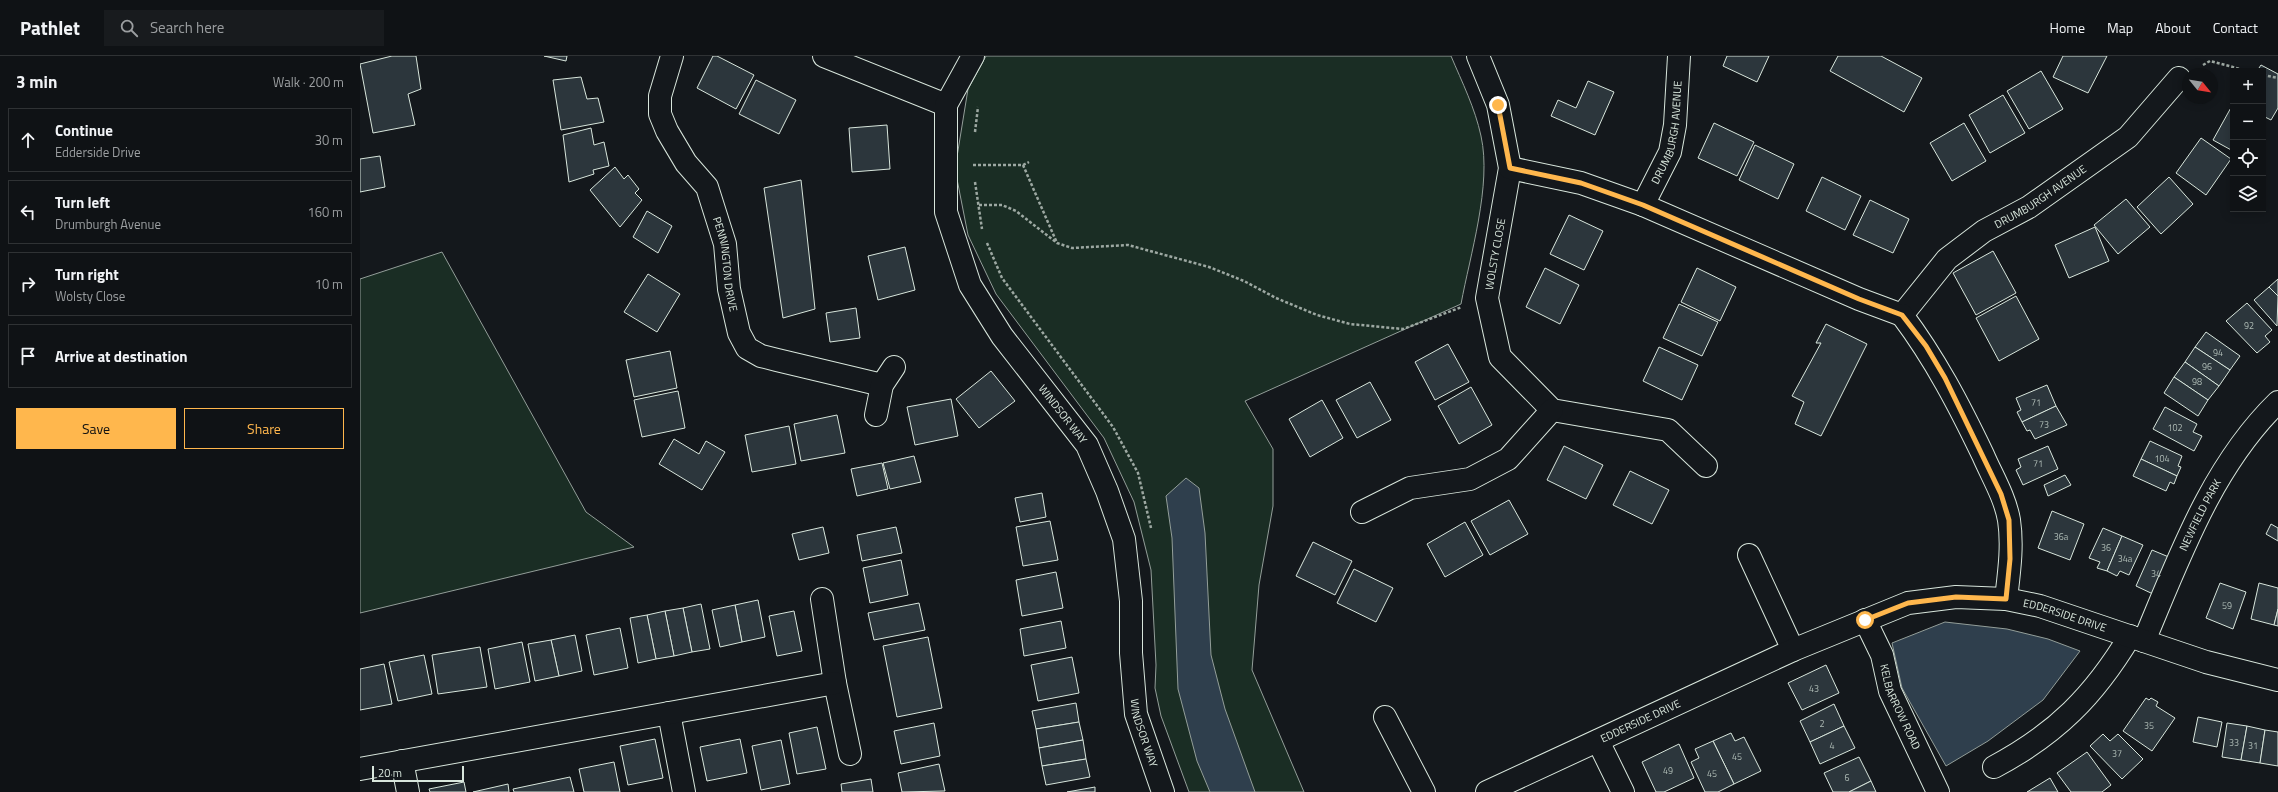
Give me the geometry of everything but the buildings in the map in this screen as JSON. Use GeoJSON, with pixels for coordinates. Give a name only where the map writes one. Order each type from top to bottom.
{"type":"FeatureCollection","features":[{"type":"Feature","properties":{"kind":"street","name":"PENNINGTON DRIVE"},"geometry":{"type":"LineString","coordinates":[[672,56],[660,96],[660,114],[667,131],[686,162],[707,187],[725,244],[729,290],[739,333],[747,348],[760,356],[882,386]]}},
{"type":"Feature","properties":{"kind":"street"},"geometry":{"type":"LineString","coordinates":[[824,56],[946,105]]}},
{"type":"Feature","properties":{"kind":"street","name":"WINDSOR WAY"},"geometry":{"type":"LineString","coordinates":[[972,56],[946,105],[946,212],[970,285],[1002,336],[1087,445],[1108,491],[1124,539],[1131,601],[1130,653],[1136,714],[1163,792]]}},
{"type":"Feature","properties":{"kind":"street","name":"WOLSTY CLOSE"},"geometry":{"type":"LineString","coordinates":[[1478,56],[1498,105],[1510,168],[1487,298],[1500,357],[1552,410]]}},
{"type":"Feature","properties":{"kind":"street","name":"DRUMBURGH AVENUE"},"geometry":{"type":"LineString","coordinates":[[1643,205],[1670,152],[1674,125],[1679,56]]}},
{"type":"Feature","properties":{"kind":"street","name":"DRUMBURGH AVENUE"},"geometry":{"type":"LineString","coordinates":[[1902,315],[1947,259],[1984,231],[2029,207],[2128,138],[2179,78]]}},
{"type":"Feature","properties":{"kind":"street"},"geometry":{"type":"LineString","coordinates":[[1510,168],[1581,183],[1643,205],[1859,299],[1902,315],[1926,346],[1945,378],[2001,494],[2009,520],[2010,559],[2006,599]]}},
{"type":"Feature","properties":{"kind":"street"},"geometry":{"type":"LineString","coordinates":[[876,415],[882,386],[894,367]]}},
{"type":"Feature","properties":{"kind":"street","name":"NEWFIELD PARK"},"geometry":{"type":"LineString","coordinates":[[2137,639],[2222,471],[2265,414],[2278,402]]}},
{"type":"Feature","properties":{"kind":"street"},"geometry":{"type":"LineString","coordinates":[[1362,512],[1410,488],[1470,479],[1508,459],[1552,410],[1668,430],[1706,466]]}},
{"type":"Feature","properties":{"kind":"street"},"geometry":{"type":"LineString","coordinates":[[1749,555],[1793,650]]}},
{"type":"Feature","properties":{"kind":"street","name":"EDDERSIDE DRIVE"},"geometry":{"type":"LineString","coordinates":[[1487,792],[1793,650],[1908,603],[1956,597],[2006,599],[2040,606],[2206,662],[2278,680]]}},
{"type":"Feature","properties":{"kind":"street"},"geometry":{"type":"LineString","coordinates":[[822,599],[835,683],[850,754]]}},
{"type":"Feature","properties":{"kind":"street","name":"KELBARROW ROAD"},"geometry":{"type":"LineString","coordinates":[[1865,620],[1882,655],[1890,691],[1938,792]]}},
{"type":"Feature","properties":{"kind":"street"},"geometry":{"type":"LineString","coordinates":[[1994,767],[2035,743],[2085,700],[2137,639]]}},
{"type":"Feature","properties":{"kind":"street"},"geometry":{"type":"LineString","coordinates":[[360,769],[835,683]]}},
{"type":"Feature","properties":{"kind":"street"},"geometry":{"type":"LineString","coordinates":[[669,713],[684,792]]}},
{"type":"Feature","properties":{"kind":"street"},"geometry":{"type":"LineString","coordinates":[[1385,718],[1424,792]]}},
{"type":"Feature","properties":{"kind":"street"},"geometry":{"type":"LineString","coordinates":[[1598,740],[1622,792]]}},
{"type":"Feature","properties":{"kind":"street"},"geometry":{"type":"LineString","coordinates":[[402,762],[408,792]]}},
{"type":"Feature","properties":{"kind":"path"},"geometry":{"type":"LineString","coordinates":[[2179,78],[2210,62],[2235,68]]}},
{"type":"Feature","properties":{"kind":"path"},"geometry":{"type":"LineString","coordinates":[[2266,76],[2278,78]]}},
{"type":"Feature","properties":{"kind":"path"},"geometry":{"type":"LineString","coordinates":[[975,135],[978,104]]}},
{"type":"Feature","properties":{"kind":"path"},"geometry":{"type":"LineString","coordinates":[[973,158],[973,172]]}},
{"type":"Feature","properties":{"kind":"path"},"geometry":{"type":"LineString","coordinates":[[972,165],[1023,165],[1029,162]]}},
{"type":"Feature","properties":{"kind":"path"},"geometry":{"type":"LineString","coordinates":[[1023,165],[1057,243]]}},
{"type":"Feature","properties":{"kind":"path"},"geometry":{"type":"LineString","coordinates":[[974,179],[983,234]]}},
{"type":"Feature","properties":{"kind":"path"},"geometry":{"type":"LineString","coordinates":[[979,205],[1002,205],[1016,211],[1057,243],[1072,248],[1128,245],[1136,247],[1209,267],[1244,281],[1276,298],[1317,315],[1350,324],[1403,329],[1487,298]]}},
{"type":"Feature","properties":{"kind":"path"},"geometry":{"type":"LineString","coordinates":[[986,241],[1002,278],[1113,427],[1138,473],[1151,531]]}},
{"type":"Feature","properties":{"kind":"green space"},"geometry":{"type":"Polygon","coordinates":[[[986,56],[1451,56],[1464,85],[1472,105],[1481,136],[1484,155],[1484,176],[1482,198],[1461,304],[1245,401],[1273,449],[1273,506],[1259,585],[1252,670],[1304,792],[1189,792],[1161,716],[1155,688],[1156,665],[1151,570],[1134,502],[1104,438],[996,294],[968,235],[955,169],[968,89],[986,56]]]}},
{"type":"Feature","properties":{"kind":"green space"},"geometry":{"type":"Polygon","coordinates":[[[442,252],[586,512],[634,547],[360,613],[360,279],[442,252]]]}},
{"type":"Feature","properties":{"kind":"water"},"geometry":{"type":"Polygon","coordinates":[[[1186,478],[1199,488],[1205,533],[1211,655],[1225,709],[1255,792],[1210,792],[1197,761],[1178,689],[1172,538],[1166,496],[1186,478]]]}},
{"type":"Feature","properties":{"kind":"water"},"geometry":{"type":"Polygon","coordinates":[[[1945,622],[2007,629],[2048,639],[2080,651],[2043,700],[1988,741],[1946,766],[1902,688],[1892,643],[1945,622]]]}},
{"type":"Feature","properties":{"kind":"route"},"geometry":{"type":"LineString","coordinates":[[1498,105],[1510,168],[1581,183],[1643,205],[1859,299],[1902,315],[1926,346],[1945,378],[2001,494],[2009,520],[2010,559],[2006,599],[1956,597],[1908,603],[1865,620]]}}]}
